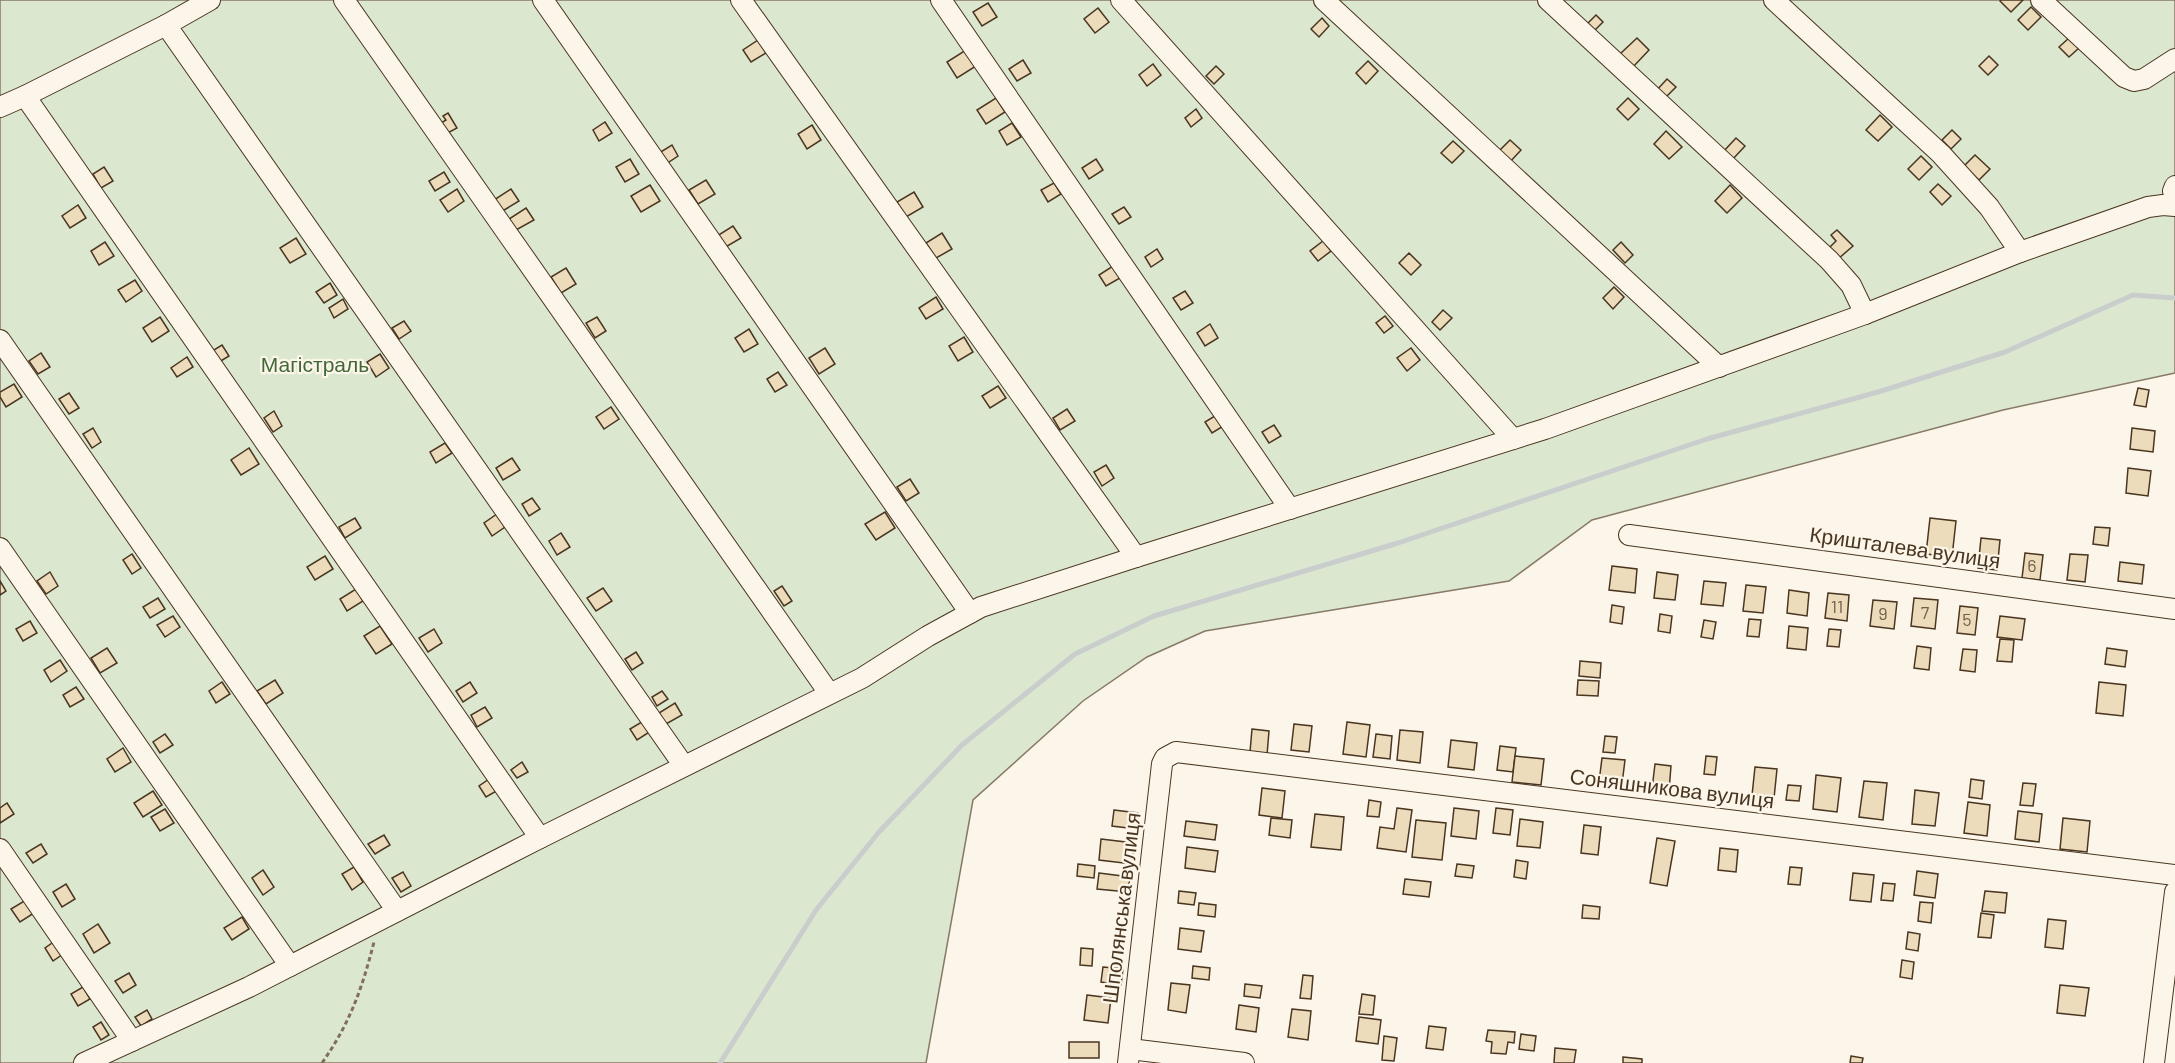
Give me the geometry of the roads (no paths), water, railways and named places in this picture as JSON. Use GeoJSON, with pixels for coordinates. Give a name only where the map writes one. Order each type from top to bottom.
{"type":"FeatureCollection","features":[{"type":"Feature","properties":{"kind":"street"},"geometry":{"type":"LineString","coordinates":[[0,107],[166,25],[210,0]]}},
{"type":"Feature","properties":{"kind":"street"},"geometry":{"type":"LineString","coordinates":[[344,0],[829,693]]}},
{"type":"Feature","properties":{"kind":"street"},"geometry":{"type":"LineString","coordinates":[[543,0],[970,613]]}},
{"type":"Feature","properties":{"kind":"street"},"geometry":{"type":"LineString","coordinates":[[741,0],[1136,557]]}},
{"type":"Feature","properties":{"kind":"street"},"geometry":{"type":"LineString","coordinates":[[941,0],[1290,509]]}},
{"type":"Feature","properties":{"kind":"street"},"geometry":{"type":"LineString","coordinates":[[1121,0],[1513,439]]}},
{"type":"Feature","properties":{"kind":"street"},"geometry":{"type":"LineString","coordinates":[[1324,0],[1719,367]]}},
{"type":"Feature","properties":{"kind":"street"},"geometry":{"type":"LineString","coordinates":[[1548,0],[1829,260],[1851,285],[1865,314]]}},
{"type":"Feature","properties":{"kind":"street"},"geometry":{"type":"LineString","coordinates":[[1774,0],[1941,154],[1989,207],[2020,252]]}},
{"type":"Feature","properties":{"kind":"street"},"geometry":{"type":"LineString","coordinates":[[2041,0],[2124,77],[2134,81],[2144,79],[2175,59]]}},
{"type":"Feature","properties":{"kind":"street"},"geometry":{"type":"LineString","coordinates":[[166,25],[684,766]]}},
{"type":"Feature","properties":{"kind":"street"},"geometry":{"type":"LineString","coordinates":[[25,96],[540,838]]}},
{"type":"Feature","properties":{"kind":"street"},"geometry":{"type":"LineString","coordinates":[[2175,186],[2173,191],[2175,197]]}},
{"type":"Feature","properties":{"kind":"street"},"geometry":{"type":"LineString","coordinates":[[84,1063],[290,966],[540,838],[862,678],[928,636],[970,613],[1136,557],[1513,439],[1865,314],[2020,252],[2148,207],[2175,206]]}},
{"type":"Feature","properties":{"kind":"street"},"geometry":{"type":"LineString","coordinates":[[0,340],[389,916]]}},
{"type":"Feature","properties":{"kind":"street","name":"Кришталева вулиця"},"geometry":{"type":"LineString","coordinates":[[1629,535],[2175,609]]}},
{"type":"Feature","properties":{"kind":"street"},"geometry":{"type":"LineString","coordinates":[[0,548],[290,966]]}},
{"type":"Feature","properties":{"kind":"street","name":"Соняшникова вулиця"},"geometry":{"type":"LineString","coordinates":[[1165,758],[1176,752],[2175,875]]}},
{"type":"Feature","properties":{"kind":"street","name":"Шполянська вулиця"},"geometry":{"type":"LineString","coordinates":[[1129,1056],[1162,764],[1165,758]]}},
{"type":"Feature","properties":{"kind":"street"},"geometry":{"type":"LineString","coordinates":[[0,849],[132,1041]]}},
{"type":"Feature","properties":{"kind":"street"},"geometry":{"type":"LineString","coordinates":[[2154,1063],[2175,892]]}},
{"type":"Feature","properties":{"kind":"street"},"geometry":{"type":"LineString","coordinates":[[1129,1056],[1244,1063]]}},
{"type":"Feature","properties":{"kind":"waterway"},"geometry":{"type":"LineString","coordinates":[[720,1063],[816,910],[879,832],[962,745],[1075,654],[1154,616],[1398,543],[1707,439],[1878,392],[2005,352],[2133,295],[2175,298]]}},
{"type":"Feature","properties":{"kind":"park label","name":"Магістраль"},"geometry":{"type":"Point","coordinates":[315,365]}}]}
